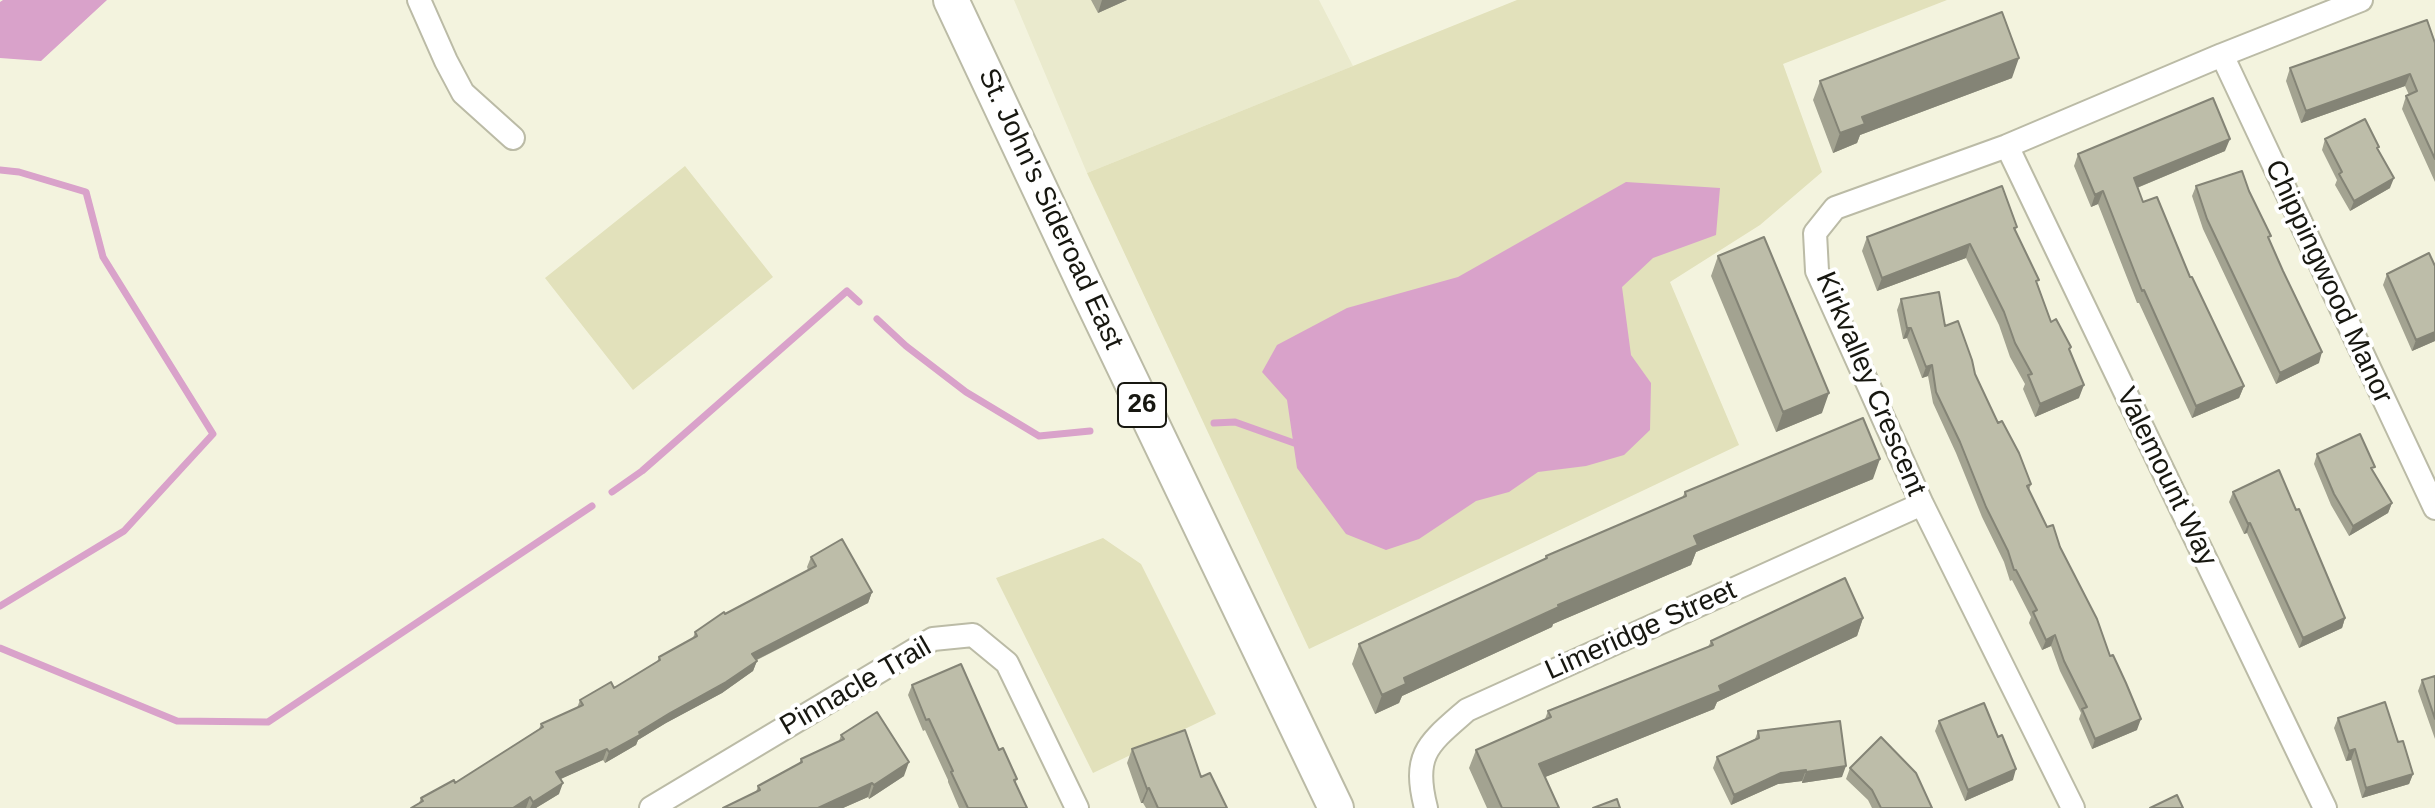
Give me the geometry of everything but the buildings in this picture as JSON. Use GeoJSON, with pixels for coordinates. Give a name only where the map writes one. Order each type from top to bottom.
{"type":"FeatureCollection","features":[{"type":"Feature","properties":{"kind":"main road","name":"St. John's Sideroad East"},"geometry":{"type":"LineString","coordinates":[[951,0],[1336,808]]}},
{"type":"Feature","properties":{"kind":"street"},"geometry":{"type":"LineString","coordinates":[[419,0],[463,93],[513,138]]}},
{"type":"Feature","properties":{"kind":"street","name":"Kirkvalley Crescent"},"geometry":{"type":"LineString","coordinates":[[2073,808],[1922,504],[1817,271],[1815,233],[1835,208],[2007,146],[2361,0]]}},
{"type":"Feature","properties":{"kind":"street","name":"Chippingwood Manor"},"geometry":{"type":"LineString","coordinates":[[2222,55],[2435,508]]}},
{"type":"Feature","properties":{"kind":"street","name":"Valemount Way"},"geometry":{"type":"LineString","coordinates":[[2007,146],[2325,808]]}},
{"type":"Feature","properties":{"kind":"street","name":"Limeridge Street"},"geometry":{"type":"LineString","coordinates":[[1426,808],[1420,785],[1421,763],[1433,739],[1467,710],[1922,504]]}},
{"type":"Feature","properties":{"kind":"street","name":"Pinnacle Trail"},"geometry":{"type":"LineString","coordinates":[[651,808],[933,639],[973,635],[1007,663],[1077,808]]}},
{"type":"Feature","properties":{"kind":"shaded area"},"geometry":{"type":"Polygon","coordinates":[[[107,0],[41,61],[0,58],[0,2],[107,0]]]}},
{"type":"Feature","properties":{"kind":"shaded area"},"geometry":{"type":"Polygon","coordinates":[[[1014,0],[1319,0],[1353,66],[1087,173],[1014,0]]]}},
{"type":"Feature","properties":{"kind":"shaded area"},"geometry":{"type":"Polygon","coordinates":[[[1517,0],[1947,0],[1783,64],[1822,172],[1760,225],[1670,282],[1739,445],[1309,649],[1087,173],[1517,0]]]}},
{"type":"Feature","properties":{"kind":"shaded area"},"geometry":{"type":"Polygon","coordinates":[[[685,166],[773,277],[633,390],[545,278],[685,166]]]}},
{"type":"Feature","properties":{"kind":"shaded area"},"geometry":{"type":"Polygon","coordinates":[[[1626,182],[1720,188],[1716,235],[1653,258],[1622,287],[1631,355],[1651,383],[1650,430],[1624,455],[1586,466],[1538,472],[1509,492],[1476,501],[1419,539],[1386,550],[1346,534],[1297,468],[1287,400],[1262,372],[1277,345],[1347,308],[1458,277],[1626,182]]]}},
{"type":"Feature","properties":{"kind":"shaded area"},"geometry":{"type":"Polygon","coordinates":[[[1103,538],[1141,564],[1216,714],[1093,773],[996,578],[1103,538]]]}},
{"type":"Feature","properties":{"kind":"waterway"},"geometry":{"type":"LineString","coordinates":[[0,170],[19,172],[86,192],[103,257],[213,434],[124,531],[0,606]]}},
{"type":"Feature","properties":{"kind":"waterway"},"geometry":{"type":"LineString","coordinates":[[612,492],[642,471],[847,291],[859,302]]}},
{"type":"Feature","properties":{"kind":"waterway"},"geometry":{"type":"LineString","coordinates":[[877,319],[906,346],[966,392],[1039,436],[1090,431]]}},
{"type":"Feature","properties":{"kind":"waterway"},"geometry":{"type":"LineString","coordinates":[[1214,423],[1235,422],[1294,443]]}},
{"type":"Feature","properties":{"kind":"waterway"},"geometry":{"type":"LineString","coordinates":[[0,648],[177,721],[268,722],[592,506]]}}]}
